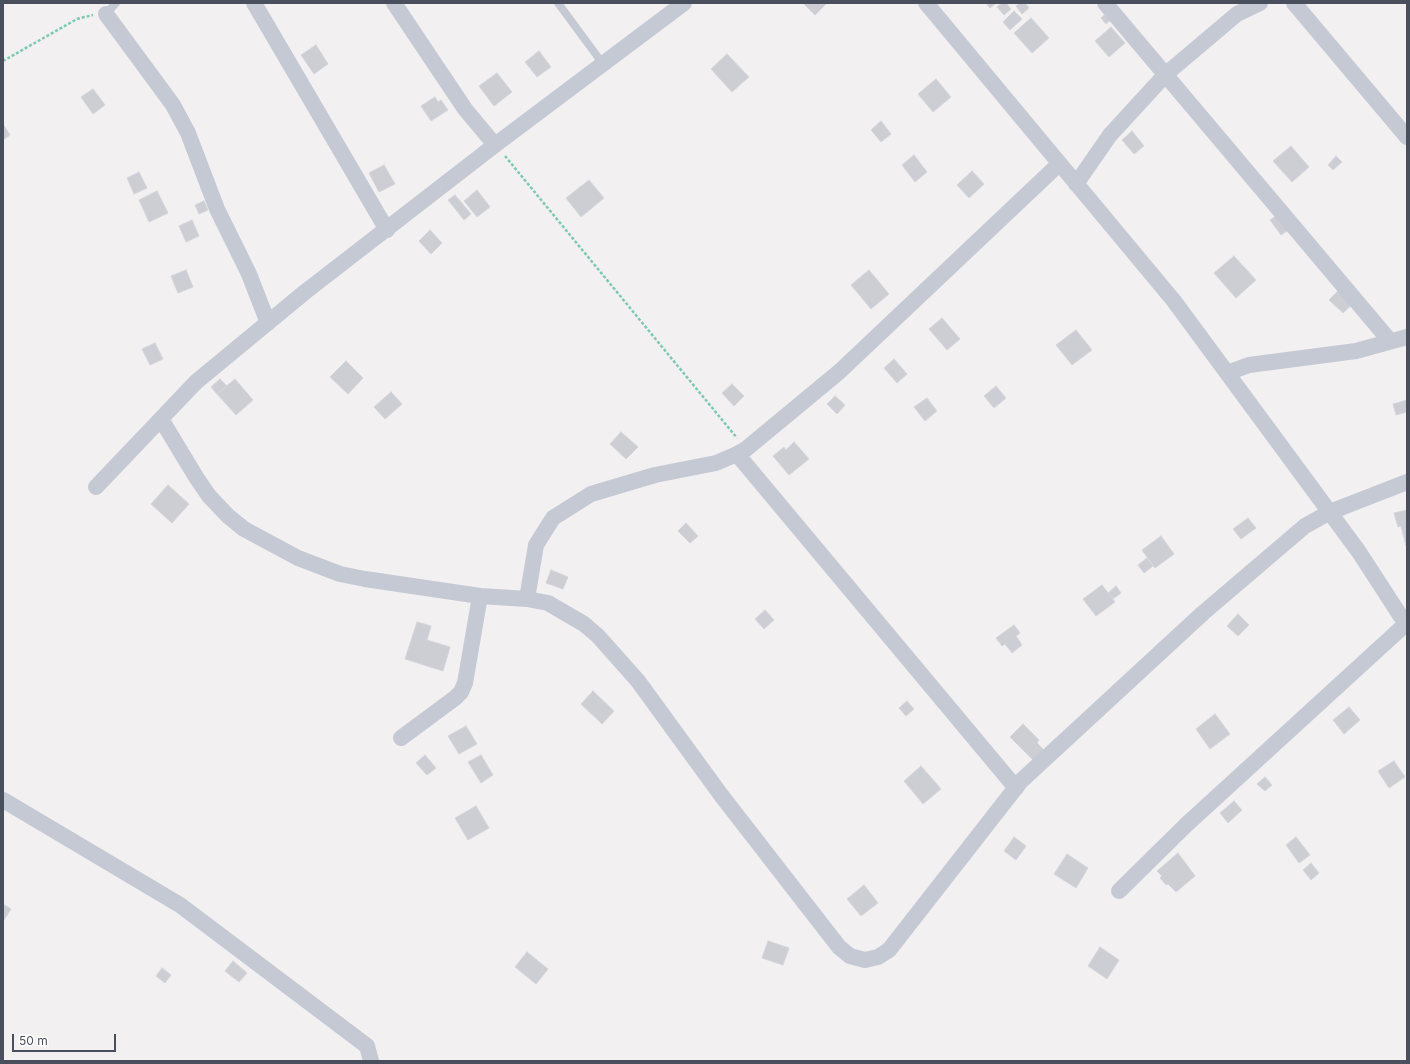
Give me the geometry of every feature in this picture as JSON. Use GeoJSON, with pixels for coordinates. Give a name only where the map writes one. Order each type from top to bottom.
{"type":"FeatureCollection","features":[{"type":"Feature","properties":{"kind":"street"},"geometry":{"type":"LineString","coordinates":[[254,3],[387,230]]}},
{"type":"Feature","properties":{"kind":"street"},"geometry":{"type":"LineString","coordinates":[[394,3],[465,109],[495,145]]}},
{"type":"Feature","properties":{"kind":"street"},"geometry":{"type":"LineString","coordinates":[[96,487],[196,382],[305,292],[495,145],[684,3]]}},
{"type":"Feature","properties":{"kind":"street"},"geometry":{"type":"LineString","coordinates":[[926,3],[1174,301],[1359,552],[1406,624],[1186,825],[1119,891]]}},
{"type":"Feature","properties":{"kind":"street"},"geometry":{"type":"LineString","coordinates":[[1105,3],[1390,342]]}},
{"type":"Feature","properties":{"kind":"street"},"geometry":{"type":"LineString","coordinates":[[1076,184],[1110,135],[1166,74],[1237,14],[1260,3]]}},
{"type":"Feature","properties":{"kind":"street"},"geometry":{"type":"LineString","coordinates":[[1294,3],[1407,137]]}},
{"type":"Feature","properties":{"kind":"street"},"geometry":{"type":"LineString","coordinates":[[111,9],[177,112],[188,133],[217,209],[249,274],[268,323]]}},
{"type":"Feature","properties":{"kind":"street"},"geometry":{"type":"LineString","coordinates":[[527,599],[536,545],[553,518],[591,494],[655,475],[716,463],[742,452],[839,372],[1059,164]]}},
{"type":"Feature","properties":{"kind":"street"},"geometry":{"type":"LineString","coordinates":[[1227,372],[1249,365],[1356,351],[1407,337]]}},
{"type":"Feature","properties":{"kind":"street"},"geometry":{"type":"LineString","coordinates":[[161,419],[210,496],[228,516],[244,529],[298,558],[340,574],[480,596],[527,599],[548,603],[566,612],[584,624],[603,642],[638,681],[721,795],[839,947],[850,956],[864,960],[871,959],[889,950],[1016,788],[1203,613],[1305,526],[1330,512],[1407,482]]}},
{"type":"Feature","properties":{"kind":"street"},"geometry":{"type":"LineString","coordinates":[[742,452],[1016,788]]}},
{"type":"Feature","properties":{"kind":"street"},"geometry":{"type":"LineString","coordinates":[[400,738],[461,692],[465,683],[480,596]]}},
{"type":"Feature","properties":{"kind":"street"},"geometry":{"type":"LineString","coordinates":[[3,800],[180,905],[367,1046],[371,1061]]}},
{"type":"Feature","properties":{"kind":"lane"},"geometry":{"type":"LineString","coordinates":[[558,3],[603,64]]}},
{"type":"Feature","properties":{"kind":"path"},"geometry":{"type":"LineString","coordinates":[[3,61],[77,19],[111,9]]}},
{"type":"Feature","properties":{"kind":"path"},"geometry":{"type":"LineString","coordinates":[[495,145],[742,452]]}},
{"type":"Feature","properties":{"kind":"building"},"geometry":{"type":"Polygon","coordinates":[[[803,3],[827,3],[815,15],[803,3]]]}},
{"type":"Feature","properties":{"kind":"building"},"geometry":{"type":"Polygon","coordinates":[[[986,3],[994,3],[995,4],[990,8],[986,3]]]}},
{"type":"Feature","properties":{"kind":"building"},"geometry":{"type":"Polygon","coordinates":[[[1002,3],[1006,3],[1011,9],[1004,15],[997,7],[1002,3]]]}},
{"type":"Feature","properties":{"kind":"building"},"geometry":{"type":"Polygon","coordinates":[[[1020,3],[1025,3],[1029,8],[1022,14],[1016,6],[1020,3]]]}},
{"type":"Feature","properties":{"kind":"building"},"geometry":{"type":"Polygon","coordinates":[[[1014,11],[1022,19],[1010,30],[1003,22],[1014,11]]]}},
{"type":"Feature","properties":{"kind":"building"},"geometry":{"type":"Polygon","coordinates":[[[1108,12],[1113,18],[1106,24],[1101,18],[1108,12]]]}},
{"type":"Feature","properties":{"kind":"building"},"geometry":{"type":"Polygon","coordinates":[[[1031,18],[1049,38],[1032,53],[1014,33],[1031,18]]]}},
{"type":"Feature","properties":{"kind":"building"},"geometry":{"type":"Polygon","coordinates":[[[1111,27],[1125,43],[1109,57],[1095,41],[1111,27]]]}},
{"type":"Feature","properties":{"kind":"building"},"geometry":{"type":"Polygon","coordinates":[[[316,45],[328,64],[314,74],[301,55],[316,45]]]}},
{"type":"Feature","properties":{"kind":"building"},"geometry":{"type":"Polygon","coordinates":[[[539,51],[551,67],[537,77],[525,62],[539,51]]]}},
{"type":"Feature","properties":{"kind":"building"},"geometry":{"type":"Polygon","coordinates":[[[727,54],[749,77],[732,92],[711,69],[727,54]]]}},
{"type":"Feature","properties":{"kind":"building"},"geometry":{"type":"Polygon","coordinates":[[[497,73],[512,92],[494,106],[479,86],[497,73]]]}},
{"type":"Feature","properties":{"kind":"building"},"geometry":{"type":"Polygon","coordinates":[[[936,79],[951,97],[933,112],[918,94],[936,79]]]}},
{"type":"Feature","properties":{"kind":"building"},"geometry":{"type":"Polygon","coordinates":[[[93,89],[105,105],[93,114],[81,97],[93,89]]]}},
{"type":"Feature","properties":{"kind":"building"},"geometry":{"type":"Polygon","coordinates":[[[435,97],[438,102],[441,100],[448,110],[431,121],[421,106],[435,97]]]}},
{"type":"Feature","properties":{"kind":"building"},"geometry":{"type":"Polygon","coordinates":[[[881,121],[891,134],[881,142],[871,130],[881,121]]]}},
{"type":"Feature","properties":{"kind":"building"},"geometry":{"type":"Polygon","coordinates":[[[3,124],[10,135],[3,140],[3,124]]]}},
{"type":"Feature","properties":{"kind":"building"},"geometry":{"type":"Polygon","coordinates":[[[1132,131],[1144,146],[1134,154],[1122,140],[1132,131]]]}},
{"type":"Feature","properties":{"kind":"building"},"geometry":{"type":"Polygon","coordinates":[[[1291,146],[1309,167],[1292,182],[1273,161],[1291,146]]]}},
{"type":"Feature","properties":{"kind":"building"},"geometry":{"type":"Polygon","coordinates":[[[914,155],[927,172],[915,182],[902,165],[914,155]]]}},
{"type":"Feature","properties":{"kind":"building"},"geometry":{"type":"Polygon","coordinates":[[[1336,156],[1342,162],[1333,170],[1328,165],[1336,156]]]}},
{"type":"Feature","properties":{"kind":"building"},"geometry":{"type":"Polygon","coordinates":[[[384,165],[395,184],[379,192],[369,173],[384,165]]]}},
{"type":"Feature","properties":{"kind":"building"},"geometry":{"type":"Polygon","coordinates":[[[972,171],[984,184],[969,198],[957,185],[972,171]]]}},
{"type":"Feature","properties":{"kind":"building"},"geometry":{"type":"Polygon","coordinates":[[[139,172],[147,188],[134,194],[127,178],[139,172]]]}},
{"type":"Feature","properties":{"kind":"building"},"geometry":{"type":"Polygon","coordinates":[[[589,180],[604,198],[581,217],[566,198],[589,180]]]}},
{"type":"Feature","properties":{"kind":"building"},"geometry":{"type":"Polygon","coordinates":[[[477,190],[490,207],[477,217],[464,201],[477,190]]]}},
{"type":"Feature","properties":{"kind":"building"},"geometry":{"type":"Polygon","coordinates":[[[157,191],[168,213],[149,222],[139,200],[157,191]]]}},
{"type":"Feature","properties":{"kind":"building"},"geometry":{"type":"Polygon","coordinates":[[[455,195],[471,214],[464,220],[448,200],[455,195]]]}},
{"type":"Feature","properties":{"kind":"building"},"geometry":{"type":"Polygon","coordinates":[[[204,201],[208,210],[199,214],[195,205],[204,201]]]}},
{"type":"Feature","properties":{"kind":"building"},"geometry":{"type":"Polygon","coordinates":[[[1279,214],[1290,229],[1281,235],[1270,220],[1279,214]]]}},
{"type":"Feature","properties":{"kind":"building"},"geometry":{"type":"Polygon","coordinates":[[[192,220],[199,236],[186,242],[179,226],[192,220]]]}},
{"type":"Feature","properties":{"kind":"building"},"geometry":{"type":"Polygon","coordinates":[[[430,230],[442,243],[431,254],[419,241],[430,230]]]}},
{"type":"Feature","properties":{"kind":"building"},"geometry":{"type":"Polygon","coordinates":[[[1234,256],[1256,280],[1236,298],[1214,273],[1234,256]]]}},
{"type":"Feature","properties":{"kind":"building"},"geometry":{"type":"Polygon","coordinates":[[[186,270],[193,287],[178,293],[171,276],[186,270]]]}},
{"type":"Feature","properties":{"kind":"building"},"geometry":{"type":"Polygon","coordinates":[[[869,270],[889,294],[871,309],[851,285],[869,270]]]}},
{"type":"Feature","properties":{"kind":"building"},"geometry":{"type":"Polygon","coordinates":[[[1341,288],[1355,302],[1343,313],[1329,300],[1341,288]]]}},
{"type":"Feature","properties":{"kind":"building"},"geometry":{"type":"Polygon","coordinates":[[[942,318],[960,339],[947,350],[929,329],[942,318]]]}},
{"type":"Feature","properties":{"kind":"building"},"geometry":{"type":"Polygon","coordinates":[[[1076,330],[1092,350],[1072,365],[1056,345],[1076,330]]]}},
{"type":"Feature","properties":{"kind":"building"},"geometry":{"type":"Polygon","coordinates":[[[155,343],[163,359],[150,365],[142,349],[155,343]]]}},
{"type":"Feature","properties":{"kind":"building"},"geometry":{"type":"Polygon","coordinates":[[[894,359],[907,374],[897,383],[884,368],[894,359]]]}},
{"type":"Feature","properties":{"kind":"building"},"geometry":{"type":"Polygon","coordinates":[[[346,361],[363,378],[348,394],[330,377],[346,361]]]}},
{"type":"Feature","properties":{"kind":"building"},"geometry":{"type":"Polygon","coordinates":[[[220,379],[227,386],[217,394],[211,387],[220,379]]]}},
{"type":"Feature","properties":{"kind":"building"},"geometry":{"type":"Polygon","coordinates":[[[235,379],[253,400],[236,415],[217,394],[235,379]]]}},
{"type":"Feature","properties":{"kind":"building"},"geometry":{"type":"Polygon","coordinates":[[[732,384],[744,396],[734,406],[722,393],[732,384]]]}},
{"type":"Feature","properties":{"kind":"building"},"geometry":{"type":"Polygon","coordinates":[[[996,386],[1006,398],[994,408],[984,396],[996,386]]]}},
{"type":"Feature","properties":{"kind":"building"},"geometry":{"type":"Polygon","coordinates":[[[391,392],[402,404],[385,419],[374,407],[391,392]]]}},
{"type":"Feature","properties":{"kind":"building"},"geometry":{"type":"Polygon","coordinates":[[[835,396],[845,405],[837,414],[827,404],[835,396]]]}},
{"type":"Feature","properties":{"kind":"building"},"geometry":{"type":"Polygon","coordinates":[[[927,398],[937,411],[925,421],[914,407],[927,398]]]}},
{"type":"Feature","properties":{"kind":"building"},"geometry":{"type":"Polygon","coordinates":[[[1407,400],[1407,412],[1396,415],[1393,404],[1407,400]]]}},
{"type":"Feature","properties":{"kind":"building"},"geometry":{"type":"Polygon","coordinates":[[[621,432],[638,447],[626,459],[610,444],[621,432]]]}},
{"type":"Feature","properties":{"kind":"building"},"geometry":{"type":"Polygon","coordinates":[[[794,442],[809,459],[789,475],[773,456],[784,447],[786,450],[794,442]]]}},
{"type":"Feature","properties":{"kind":"building"},"geometry":{"type":"Polygon","coordinates":[[[168,485],[189,504],[172,523],[151,504],[168,485]]]}},
{"type":"Feature","properties":{"kind":"building"},"geometry":{"type":"Polygon","coordinates":[[[1407,510],[1406,546],[1401,526],[1398,527],[1394,513],[1407,510]]]}},
{"type":"Feature","properties":{"kind":"building"},"geometry":{"type":"Polygon","coordinates":[[[1248,518],[1256,528],[1241,539],[1233,529],[1248,518]]]}},
{"type":"Feature","properties":{"kind":"building"},"geometry":{"type":"Polygon","coordinates":[[[686,523],[698,536],[690,543],[678,531],[686,523]]]}},
{"type":"Feature","properties":{"kind":"building"},"geometry":{"type":"Polygon","coordinates":[[[1161,536],[1174,554],[1155,568],[1142,550],[1161,536]]]}},
{"type":"Feature","properties":{"kind":"building"},"geometry":{"type":"Polygon","coordinates":[[[1147,558],[1153,566],[1144,573],[1138,565],[1147,558]]]}},
{"type":"Feature","properties":{"kind":"building"},"geometry":{"type":"Polygon","coordinates":[[[551,570],[568,577],[563,589],[546,583],[551,570]]]}},
{"type":"Feature","properties":{"kind":"building"},"geometry":{"type":"Polygon","coordinates":[[[1102,585],[1115,602],[1096,616],[1083,599],[1102,585]]]}},
{"type":"Feature","properties":{"kind":"building"},"geometry":{"type":"Polygon","coordinates":[[[1116,586],[1121,593],[1113,599],[1108,593],[1116,586]]]}},
{"type":"Feature","properties":{"kind":"building"},"geometry":{"type":"Polygon","coordinates":[[[765,610],[774,620],[764,629],[755,619],[765,610]]]}},
{"type":"Feature","properties":{"kind":"building"},"geometry":{"type":"Polygon","coordinates":[[[1238,614],[1249,625],[1238,636],[1227,626],[1238,614]]]}},
{"type":"Feature","properties":{"kind":"building"},"geometry":{"type":"Polygon","coordinates":[[[417,622],[431,626],[427,640],[450,647],[443,671],[405,659],[417,622]]]}},
{"type":"Feature","properties":{"kind":"building"},"geometry":{"type":"Polygon","coordinates":[[[1014,625],[1020,633],[1016,636],[1022,645],[1012,653],[1005,644],[1002,646],[996,638],[1014,625]]]}},
{"type":"Feature","properties":{"kind":"building"},"geometry":{"type":"Polygon","coordinates":[[[593,691],[614,711],[602,724],[581,704],[593,691]]]}},
{"type":"Feature","properties":{"kind":"building"},"geometry":{"type":"Polygon","coordinates":[[[907,701],[914,709],[906,716],[899,708],[907,701]]]}},
{"type":"Feature","properties":{"kind":"building"},"geometry":{"type":"Polygon","coordinates":[[[1349,707],[1360,720],[1344,734],[1333,720],[1349,707]]]}},
{"type":"Feature","properties":{"kind":"building"},"geometry":{"type":"Polygon","coordinates":[[[1215,714],[1230,734],[1210,749],[1196,729],[1215,714]]]}},
{"type":"Feature","properties":{"kind":"building"},"geometry":{"type":"Polygon","coordinates":[[[1023,724],[1039,740],[1037,743],[1044,750],[1034,761],[1010,737],[1023,724]]]}},
{"type":"Feature","properties":{"kind":"building"},"geometry":{"type":"Polygon","coordinates":[[[466,726],[477,744],[459,754],[448,736],[466,726]]]}},
{"type":"Feature","properties":{"kind":"building"},"geometry":{"type":"Polygon","coordinates":[[[425,755],[436,768],[427,775],[416,763],[425,755]]]}},
{"type":"Feature","properties":{"kind":"building"},"geometry":{"type":"Polygon","coordinates":[[[481,755],[493,775],[481,783],[468,762],[481,755]]]}},
{"type":"Feature","properties":{"kind":"building"},"geometry":{"type":"Polygon","coordinates":[[[1394,761],[1405,777],[1389,788],[1378,771],[1394,761]]]}},
{"type":"Feature","properties":{"kind":"building"},"geometry":{"type":"Polygon","coordinates":[[[921,766],[941,789],[923,804],[904,781],[921,766]]]}},
{"type":"Feature","properties":{"kind":"building"},"geometry":{"type":"Polygon","coordinates":[[[1265,777],[1272,785],[1265,791],[1257,784],[1265,777]]]}},
{"type":"Feature","properties":{"kind":"building"},"geometry":{"type":"Polygon","coordinates":[[[1234,801],[1242,810],[1228,823],[1220,813],[1234,801]]]}},
{"type":"Feature","properties":{"kind":"building"},"geometry":{"type":"Polygon","coordinates":[[[476,806],[489,828],[468,840],[455,818],[476,806]]]}},
{"type":"Feature","properties":{"kind":"building"},"geometry":{"type":"Polygon","coordinates":[[[1014,837],[1026,846],[1016,860],[1004,851],[1014,837]]]}},
{"type":"Feature","properties":{"kind":"building"},"geometry":{"type":"Polygon","coordinates":[[[1296,837],[1310,855],[1299,863],[1286,845],[1296,837]]]}},
{"type":"Feature","properties":{"kind":"building"},"geometry":{"type":"Polygon","coordinates":[[[1178,853],[1195,876],[1176,892],[1168,884],[1166,885],[1160,878],[1162,876],[1157,871],[1178,853]]]}},
{"type":"Feature","properties":{"kind":"building"},"geometry":{"type":"Polygon","coordinates":[[[1067,854],[1088,868],[1076,888],[1054,874],[1067,854]]]}},
{"type":"Feature","properties":{"kind":"building"},"geometry":{"type":"Polygon","coordinates":[[[1311,863],[1319,873],[1311,880],[1303,870],[1311,863]]]}},
{"type":"Feature","properties":{"kind":"building"},"geometry":{"type":"Polygon","coordinates":[[[864,885],[878,903],[861,916],[847,899],[864,885]]]}},
{"type":"Feature","properties":{"kind":"building"},"geometry":{"type":"Polygon","coordinates":[[[3,904],[11,909],[4,920],[3,919],[3,904]]]}},
{"type":"Feature","properties":{"kind":"building"},"geometry":{"type":"Polygon","coordinates":[[[768,941],[789,948],[783,965],[762,958],[768,941]]]}},
{"type":"Feature","properties":{"kind":"building"},"geometry":{"type":"Polygon","coordinates":[[[1100,947],[1119,960],[1107,979],[1088,966],[1100,947]]]}},
{"type":"Feature","properties":{"kind":"building"},"geometry":{"type":"Polygon","coordinates":[[[527,952],[548,969],[536,984],[515,967],[527,952]]]}},
{"type":"Feature","properties":{"kind":"building"},"geometry":{"type":"Polygon","coordinates":[[[233,961],[247,973],[239,982],[225,971],[233,961]]]}},
{"type":"Feature","properties":{"kind":"building"},"geometry":{"type":"Polygon","coordinates":[[[162,968],[171,975],[165,983],[156,976],[162,968]]]}}]}
